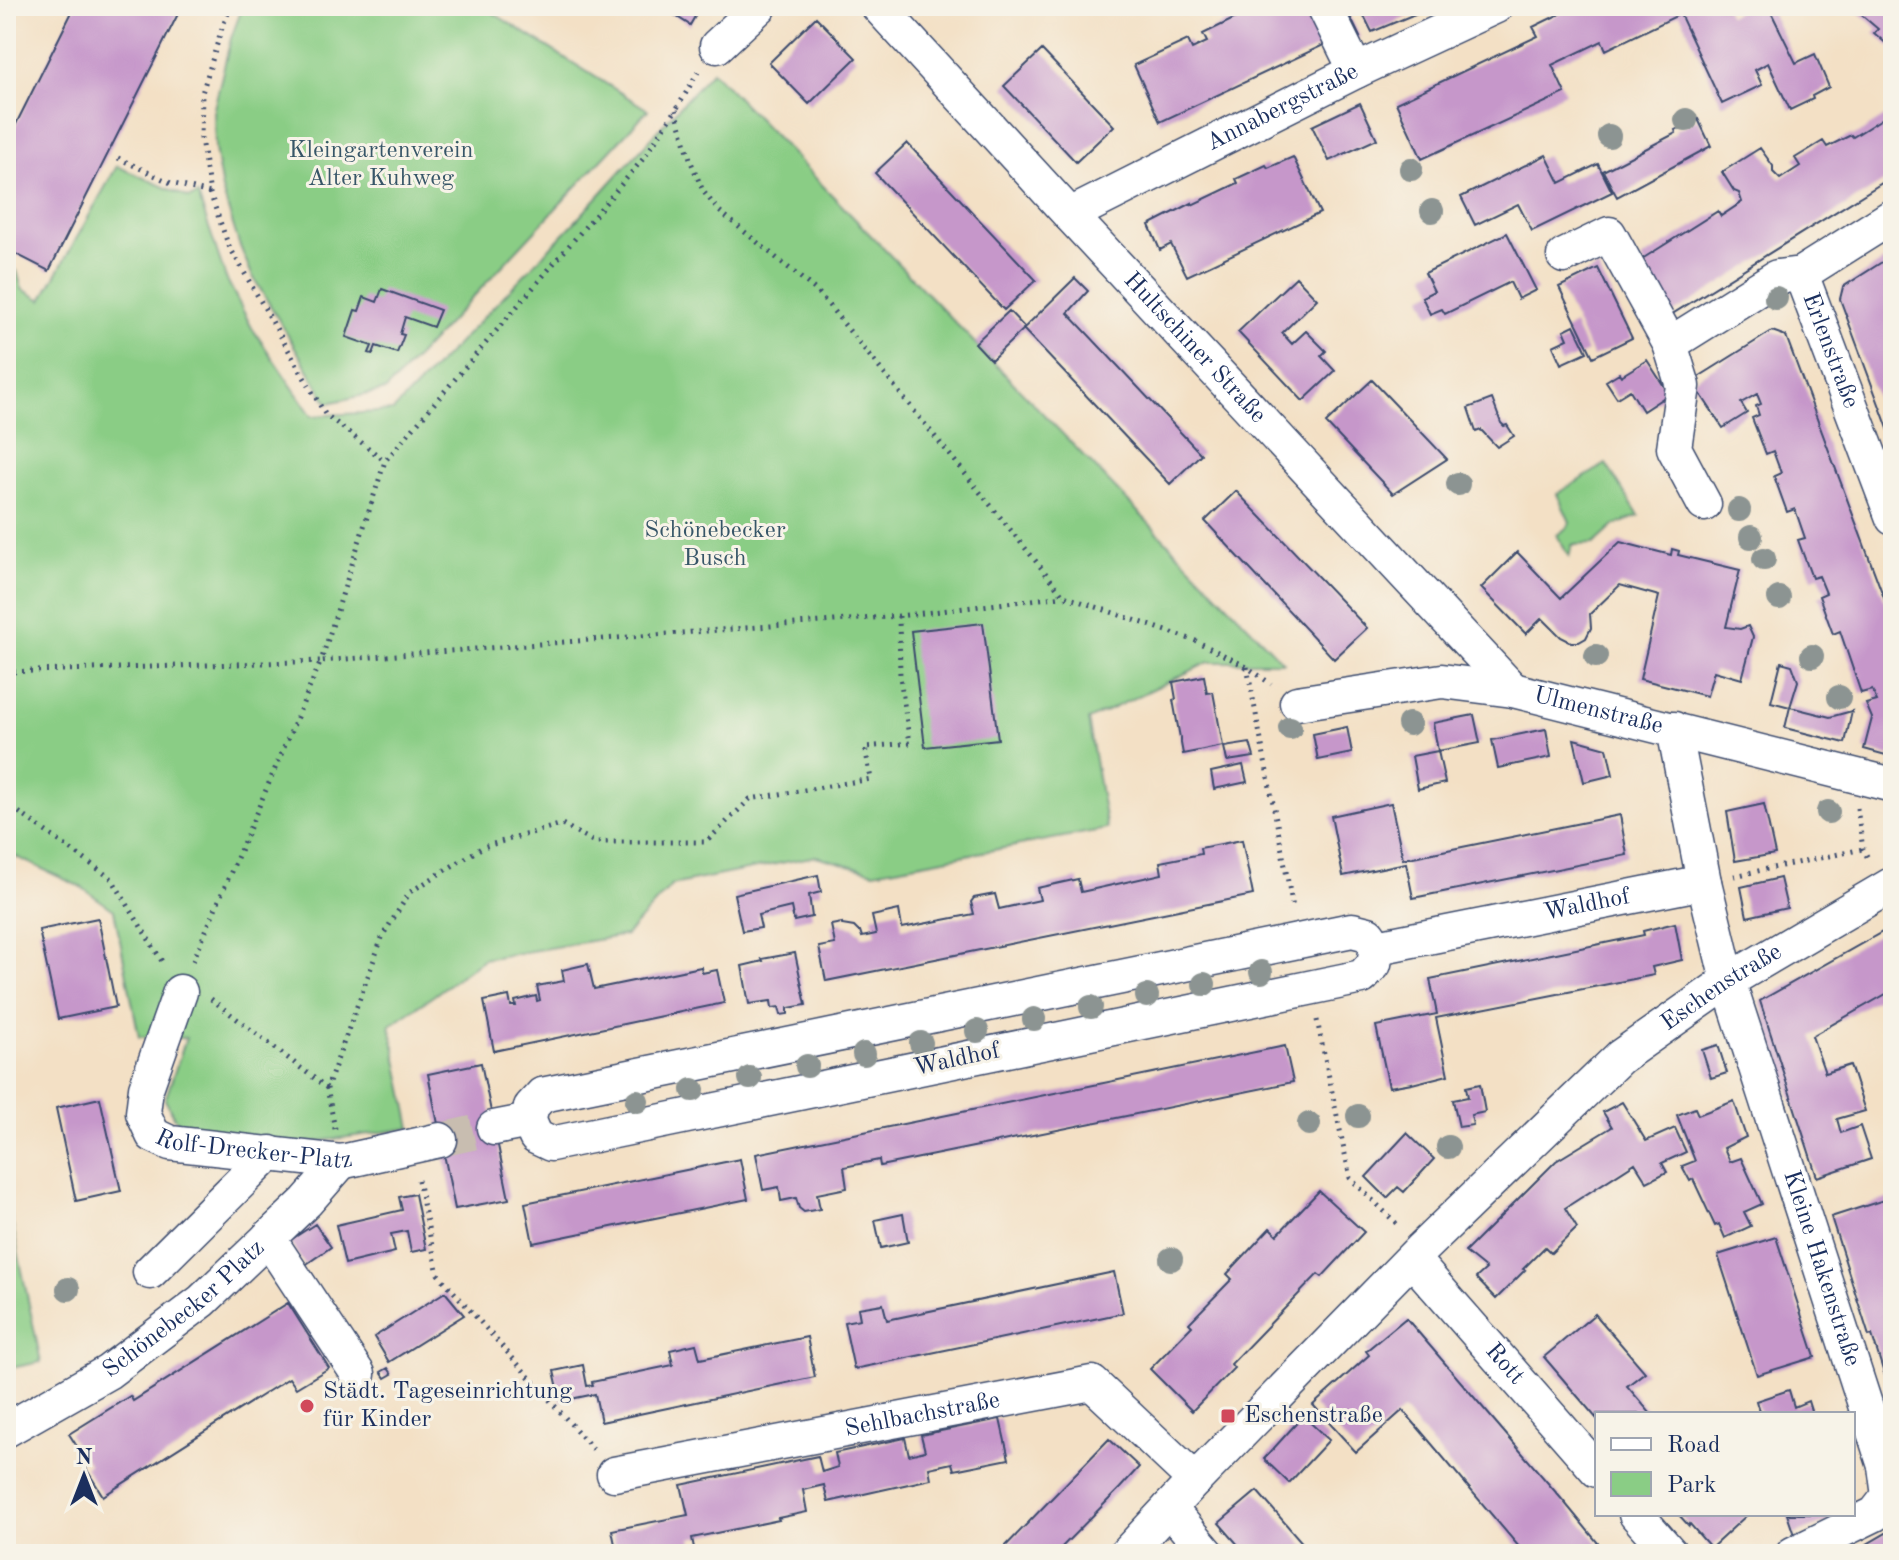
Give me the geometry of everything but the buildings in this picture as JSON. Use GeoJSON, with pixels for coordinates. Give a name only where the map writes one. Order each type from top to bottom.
{"type":"FeatureCollection","features":[{"type":"Feature","properties":{"kind":"street"},"geometry":{"type":"LineString","coordinates":[[717,46],[760,6]]}},
{"type":"Feature","properties":{"kind":"street","name":"Hultschiner Straße"},"geometry":{"type":"LineString","coordinates":[[878,6],[1513,690]]}},
{"type":"Feature","properties":{"kind":"street"},"geometry":{"type":"LineString","coordinates":[[1324,6],[1356,71]]}},
{"type":"Feature","properties":{"kind":"street","name":"Annabergstraße"},"geometry":{"type":"LineString","coordinates":[[1070,215],[1356,71],[1496,6]]}},
{"type":"Feature","properties":{"kind":"street"},"geometry":{"type":"LineString","coordinates":[[1670,344],[1777,277],[1801,274],[1893,216]]}},
{"type":"Feature","properties":{"kind":"street"},"geometry":{"type":"LineString","coordinates":[[1564,256],[1609,234],[1670,344],[1683,386],[1674,448],[1704,504]]}},
{"type":"Feature","properties":{"kind":"street","name":"Erlenstraße"},"geometry":{"type":"LineString","coordinates":[[1801,274],[1893,518]]}},
{"type":"Feature","properties":{"kind":"street","name":"Ulmenstraße"},"geometry":{"type":"LineString","coordinates":[[1297,703],[1442,681],[1513,690],[1893,785]]}},
{"type":"Feature","properties":{"kind":"street"},"geometry":{"type":"LineString","coordinates":[[1674,729],[1704,882],[1728,981]]}},
{"type":"Feature","properties":{"kind":"street","name":"Waldhof"},"geometry":{"type":"LineString","coordinates":[[1377,947],[1704,882]]}},
{"type":"Feature","properties":{"kind":"street","name":"Eschenstraße"},"geometry":{"type":"LineString","coordinates":[[1126,1554],[1417,1254],[1620,1057],[1728,981],[1893,884]]}},
{"type":"Feature","properties":{"kind":"street","name":"Waldhof"},"geometry":{"type":"LineString","coordinates":[[1352,930],[1368,934],[1377,947],[1374,964],[1362,977],[551,1144],[536,1137],[529,1121],[531,1107],[542,1095],[1352,930]]}},
{"type":"Feature","properties":{"kind":"street","name":"Kleine Hakenstraße"},"geometry":{"type":"LineString","coordinates":[[1728,981],[1885,1466],[1889,1496],[1875,1514],[1793,1554]]}},
{"type":"Feature","properties":{"kind":"street","name":"Rolf-Drecker-Platz"},"geometry":{"type":"LineString","coordinates":[[180,992],[146,1088],[143,1113],[153,1135],[170,1143],[341,1162],[425,1143]]}},
{"type":"Feature","properties":{"kind":"street"},"geometry":{"type":"LineString","coordinates":[[494,1128],[529,1121]]}},
{"type":"Feature","properties":{"kind":"street"},"geometry":{"type":"LineString","coordinates":[[150,1272],[270,1153]]}},
{"type":"Feature","properties":{"kind":"street","name":"Schönebecker Platz"},"geometry":{"type":"LineString","coordinates":[[6,1430],[108,1372],[202,1301],[306,1202],[341,1162]]}},
{"type":"Feature","properties":{"kind":"street"},"geometry":{"type":"LineString","coordinates":[[268,1238],[358,1374]]}},
{"type":"Feature","properties":{"kind":"street","name":"Rott"},"geometry":{"type":"LineString","coordinates":[[1417,1254],[1595,1468]]}},
{"type":"Feature","properties":{"kind":"street","name":"Sehlbachstraße"},"geometry":{"type":"LineString","coordinates":[[614,1474],[1092,1383],[1195,1480]]}},
{"type":"Feature","properties":{"kind":"street"},"geometry":{"type":"LineString","coordinates":[[1169,1508],[1208,1554]]}},
{"type":"Feature","properties":{"kind":"street"},"geometry":{"type":"LineString","coordinates":[[1638,1516],[1671,1554]]}},
{"type":"Feature","properties":{"kind":"path"},"geometry":{"type":"LineString","coordinates":[[231,6],[202,93],[201,139],[210,193],[228,244],[325,414],[385,461]]}},
{"type":"Feature","properties":{"kind":"path"},"geometry":{"type":"LineString","coordinates":[[180,992],[321,661],[385,461],[643,159],[717,46]]}},
{"type":"Feature","properties":{"kind":"path"},"geometry":{"type":"LineString","coordinates":[[676,110],[703,191],[718,210],[818,292],[1064,596]]}},
{"type":"Feature","properties":{"kind":"path"},"geometry":{"type":"LineString","coordinates":[[118,158],[171,183],[210,193]]}},
{"type":"Feature","properties":{"kind":"path"},"geometry":{"type":"LineString","coordinates":[[6,672],[321,661],[899,616],[1064,596],[1196,641],[1247,667],[1297,703]]}},
{"type":"Feature","properties":{"kind":"path"},"geometry":{"type":"LineString","coordinates":[[341,1162],[327,1088],[383,935],[410,892],[483,847],[562,824],[594,842],[706,842],[750,799],[871,779],[865,747],[910,743],[900,677],[899,616]]}},
{"type":"Feature","properties":{"kind":"path"},"geometry":{"type":"LineString","coordinates":[[1247,667],[1299,940]]}},
{"type":"Feature","properties":{"kind":"path"},"geometry":{"type":"LineString","coordinates":[[6,803],[112,879],[180,992]]}},
{"type":"Feature","properties":{"kind":"path"},"geometry":{"type":"LineString","coordinates":[[1752,872],[1863,849]]}},
{"type":"Feature","properties":{"kind":"path"},"geometry":{"type":"LineString","coordinates":[[1310,988],[1350,1178],[1417,1254]]}},
{"type":"Feature","properties":{"kind":"path"},"geometry":{"type":"LineString","coordinates":[[180,992],[203,993],[327,1088]]}},
{"type":"Feature","properties":{"kind":"path"},"geometry":{"type":"LineString","coordinates":[[425,1143],[438,1274],[614,1474]]}},
{"type":"Feature","properties":{"kind":"green space","name":"Kleingartenverein Alter Kuhweg"},"geometry":{"type":"Polygon","coordinates":[[[243,6],[482,6],[648,110],[386,390],[328,403],[252,275],[222,190],[215,149],[214,108],[231,38],[243,6]]]}},
{"type":"Feature","properties":{"kind":"green space","name":"Schönebecker Busch"},"geometry":{"type":"Polygon","coordinates":[[[712,71],[1283,662],[1209,662],[1088,720],[1107,829],[874,872],[816,856],[672,885],[626,935],[483,959],[390,1025],[411,1128],[286,1146],[182,1130],[165,1100],[186,1038],[139,1037],[114,910],[81,887],[6,852],[6,266],[17,271],[22,289],[42,300],[117,166],[189,198],[198,195],[226,278],[252,328],[312,416],[393,411],[574,223],[712,71]]]}},
{"type":"Feature","properties":{"kind":"green space"},"geometry":{"type":"Polygon","coordinates":[[[1606,464],[1639,516],[1615,525],[1594,544],[1572,545],[1569,557],[1557,535],[1570,522],[1557,494],[1606,464]]]}},
{"type":"Feature","properties":{"kind":"green space"},"geometry":{"type":"Polygon","coordinates":[[[6,1194],[41,1362],[6,1369],[6,1194]]]}},
{"type":"Feature","properties":{"kind":"tunnel"},"geometry":{"type":"LineString","coordinates":[[440,1140],[494,1128]]}},
{"type":"Feature","properties":{"kind":"place","name":"Städt. Tageseinrichtung für Kinder"},"geometry":{"type":"Point","coordinates":[307,1406]}},
{"type":"Feature","properties":{"kind":"place","name":"Eschenstraße"},"geometry":{"type":"Point","coordinates":[1228,1416]}}]}
